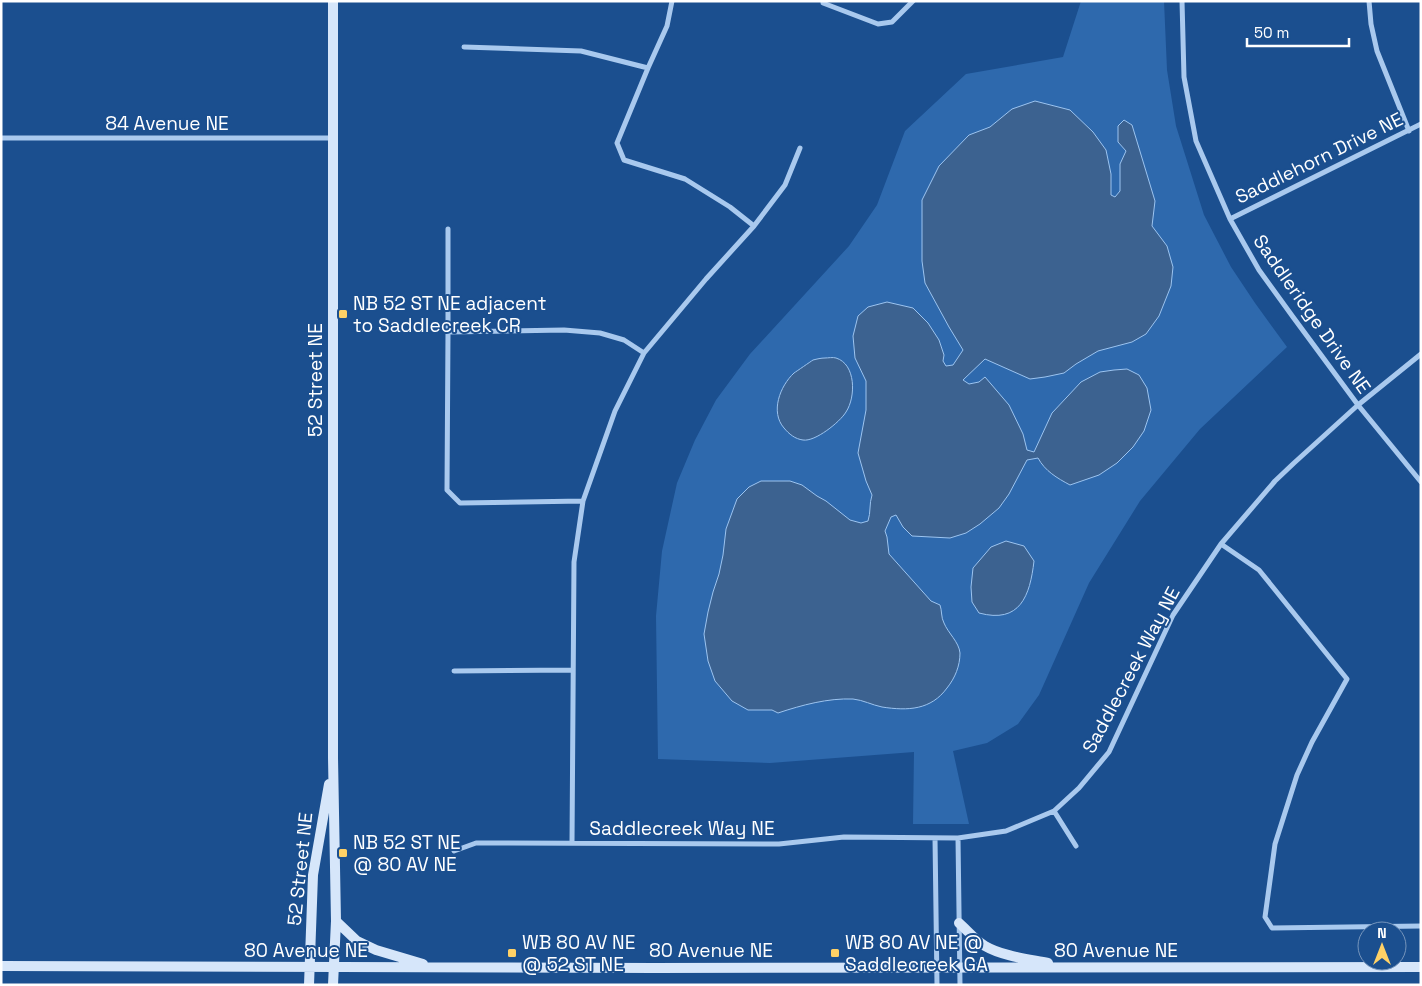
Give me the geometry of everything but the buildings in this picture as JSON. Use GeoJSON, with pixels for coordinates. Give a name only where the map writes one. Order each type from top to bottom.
{"type":"FeatureCollection","features":[{"type":"Feature","properties":{"kind":"main road","name":"52 Street NE"},"geometry":{"type":"LineString","coordinates":[[333,1],[333,758],[336,921],[333,985]]}},
{"type":"Feature","properties":{"kind":"main road","name":"52 Street NE"},"geometry":{"type":"LineString","coordinates":[[309,985],[313,875],[333,758]]}},
{"type":"Feature","properties":{"kind":"main road"},"geometry":{"type":"LineString","coordinates":[[336,921],[357,941],[376,950],[434,968]]}},
{"type":"Feature","properties":{"kind":"main road"},"geometry":{"type":"LineString","coordinates":[[959,922],[976,940],[986,947],[1011,956],[1071,968]]}},
{"type":"Feature","properties":{"kind":"main road","name":"80 Avenue NE"},"geometry":{"type":"LineString","coordinates":[[1,966],[434,968],[1421,967]]}},
{"type":"Feature","properties":{"kind":"street"},"geometry":{"type":"LineString","coordinates":[[672,1],[667,26],[618,143],[624,160],[685,180],[730,207],[754,226]]}},
{"type":"Feature","properties":{"kind":"street"},"geometry":{"type":"LineString","coordinates":[[823,1],[878,24],[892,22],[913,1]]}},
{"type":"Feature","properties":{"kind":"street","name":"Saddleridge Drive NE"},"geometry":{"type":"LineString","coordinates":[[1182,1],[1184,77],[1196,141],[1230,219],[1259,270],[1358,405],[1421,482]]}},
{"type":"Feature","properties":{"kind":"street"},"geometry":{"type":"LineString","coordinates":[[1369,1],[1371,24],[1377,51],[1409,130]]}},
{"type":"Feature","properties":{"kind":"street"},"geometry":{"type":"LineString","coordinates":[[464,47],[581,51],[648,68]]}},
{"type":"Feature","properties":{"kind":"street","name":"Saddlehorn Drive NE"},"geometry":{"type":"LineString","coordinates":[[1230,219],[1421,124]]}},
{"type":"Feature","properties":{"kind":"street","name":"84 Avenue NE"},"geometry":{"type":"LineString","coordinates":[[1,138],[333,138]]}},
{"type":"Feature","properties":{"kind":"street","name":"Saddlecreek Way NE"},"geometry":{"type":"LineString","coordinates":[[800,148],[785,184],[754,226],[706,279],[644,353],[615,411],[583,501],[574,562],[572,843],[779,844],[844,837],[958,838],[1006,831],[1054,811],[1079,788],[1108,752],[1173,615],[1221,544],[1275,481],[1358,405],[1421,354]]}},
{"type":"Feature","properties":{"kind":"street"},"geometry":{"type":"LineString","coordinates":[[448,229],[447,490],[460,503],[583,501]]}},
{"type":"Feature","properties":{"kind":"street"},"geometry":{"type":"LineString","coordinates":[[448,332],[564,330],[600,333],[624,340],[644,353]]}},
{"type":"Feature","properties":{"kind":"street"},"geometry":{"type":"LineString","coordinates":[[1221,544],[1259,570],[1347,679],[1312,742],[1297,775],[1275,844],[1265,917],[1272,928],[1421,926]]}},
{"type":"Feature","properties":{"kind":"street"},"geometry":{"type":"LineString","coordinates":[[454,671],[573,670]]}},
{"type":"Feature","properties":{"kind":"street"},"geometry":{"type":"LineString","coordinates":[[1054,811],[1076,846]]}},
{"type":"Feature","properties":{"kind":"street"},"geometry":{"type":"LineString","coordinates":[[935,838],[937,985]]}},
{"type":"Feature","properties":{"kind":"street"},"geometry":{"type":"LineString","coordinates":[[958,838],[960,985]]}},
{"type":"Feature","properties":{"kind":"street"},"geometry":{"type":"LineString","coordinates":[[454,852],[476,843],[572,843]]}},
{"type":"Feature","properties":{"kind":"shaded area"},"geometry":{"type":"Polygon","coordinates":[[[1081,1],[1164,1],[1167,70],[1176,126],[1204,215],[1231,267],[1287,347],[1200,429],[1140,501],[1089,583],[1039,695],[1018,724],[987,743],[953,751],[969,824],[913,824],[914,752],[770,763],[658,759],[656,616],[662,551],[677,483],[695,440],[716,400],[750,354],[849,246],[877,205],[905,131],[966,74],[1063,57],[1081,1]]]}},
{"type":"Feature","properties":{"kind":"shaded area"},"geometry":{"type":"Polygon","coordinates":[[[1035,101],[1070,110],[1093,132],[1106,150],[1111,174],[1111,195],[1115,197],[1120,191],[1120,164],[1126,151],[1118,142],[1118,126],[1124,120],[1132,125],[1155,201],[1152,226],[1167,246],[1173,267],[1171,286],[1159,316],[1146,334],[1132,342],[1098,351],[1064,373],[1030,379],[985,359],[963,380],[969,384],[979,382],[985,377],[1009,405],[1023,434],[1027,450],[1034,452],[1052,413],[1081,382],[1100,372],[1127,369],[1139,375],[1147,388],[1151,410],[1144,431],[1133,447],[1117,463],[1099,475],[1070,485],[1056,477],[1038,458],[1027,460],[1009,494],[999,508],[966,533],[950,538],[912,536],[903,527],[896,515],[891,517],[885,531],[889,554],[931,601],[940,605],[943,621],[956,641],[960,653],[955,676],[947,688],[934,701],[910,709],[882,707],[853,699],[844,699],[796,707],[778,713],[772,710],[748,710],[732,701],[715,681],[708,661],[704,634],[723,555],[726,529],[737,499],[749,487],[761,481],[790,481],[802,485],[850,520],[861,523],[868,521],[872,495],[858,453],[866,410],[866,381],[855,358],[853,336],[858,316],[868,307],[887,302],[913,308],[928,323],[939,340],[944,355],[943,361],[946,366],[953,365],[963,350],[925,283],[922,261],[922,200],[939,166],[969,135],[990,127],[1012,109],[1035,101]]]}},
{"type":"Feature","properties":{"kind":"shaded area"},"geometry":{"type":"Polygon","coordinates":[[[832,358],[843,361],[851,374],[853,390],[849,406],[843,416],[827,431],[808,440],[795,437],[780,422],[777,407],[781,392],[794,373],[813,360],[832,358]]]}},
{"type":"Feature","properties":{"kind":"shaded area"},"geometry":{"type":"Polygon","coordinates":[[[1006,541],[1024,546],[1034,561],[1026,596],[1013,611],[993,615],[979,613],[972,602],[973,568],[991,547],[1006,541]]]}},
{"type":"Feature","properties":{"kind":"place","name":"NB 52 ST NE adjacent to Saddlecreek CR"},"geometry":{"type":"Point","coordinates":[343,314]}},
{"type":"Feature","properties":{"kind":"place","name":"NB 52 ST NE @ 80 AV NE"},"geometry":{"type":"Point","coordinates":[343,853]}},
{"type":"Feature","properties":{"kind":"place","name":"WB 80 AV NE @ 52 ST NE"},"geometry":{"type":"Point","coordinates":[512,953]}},
{"type":"Feature","properties":{"kind":"place","name":"WB 80 AV NE @ Saddlecreek GA"},"geometry":{"type":"Point","coordinates":[835,953]}}]}
